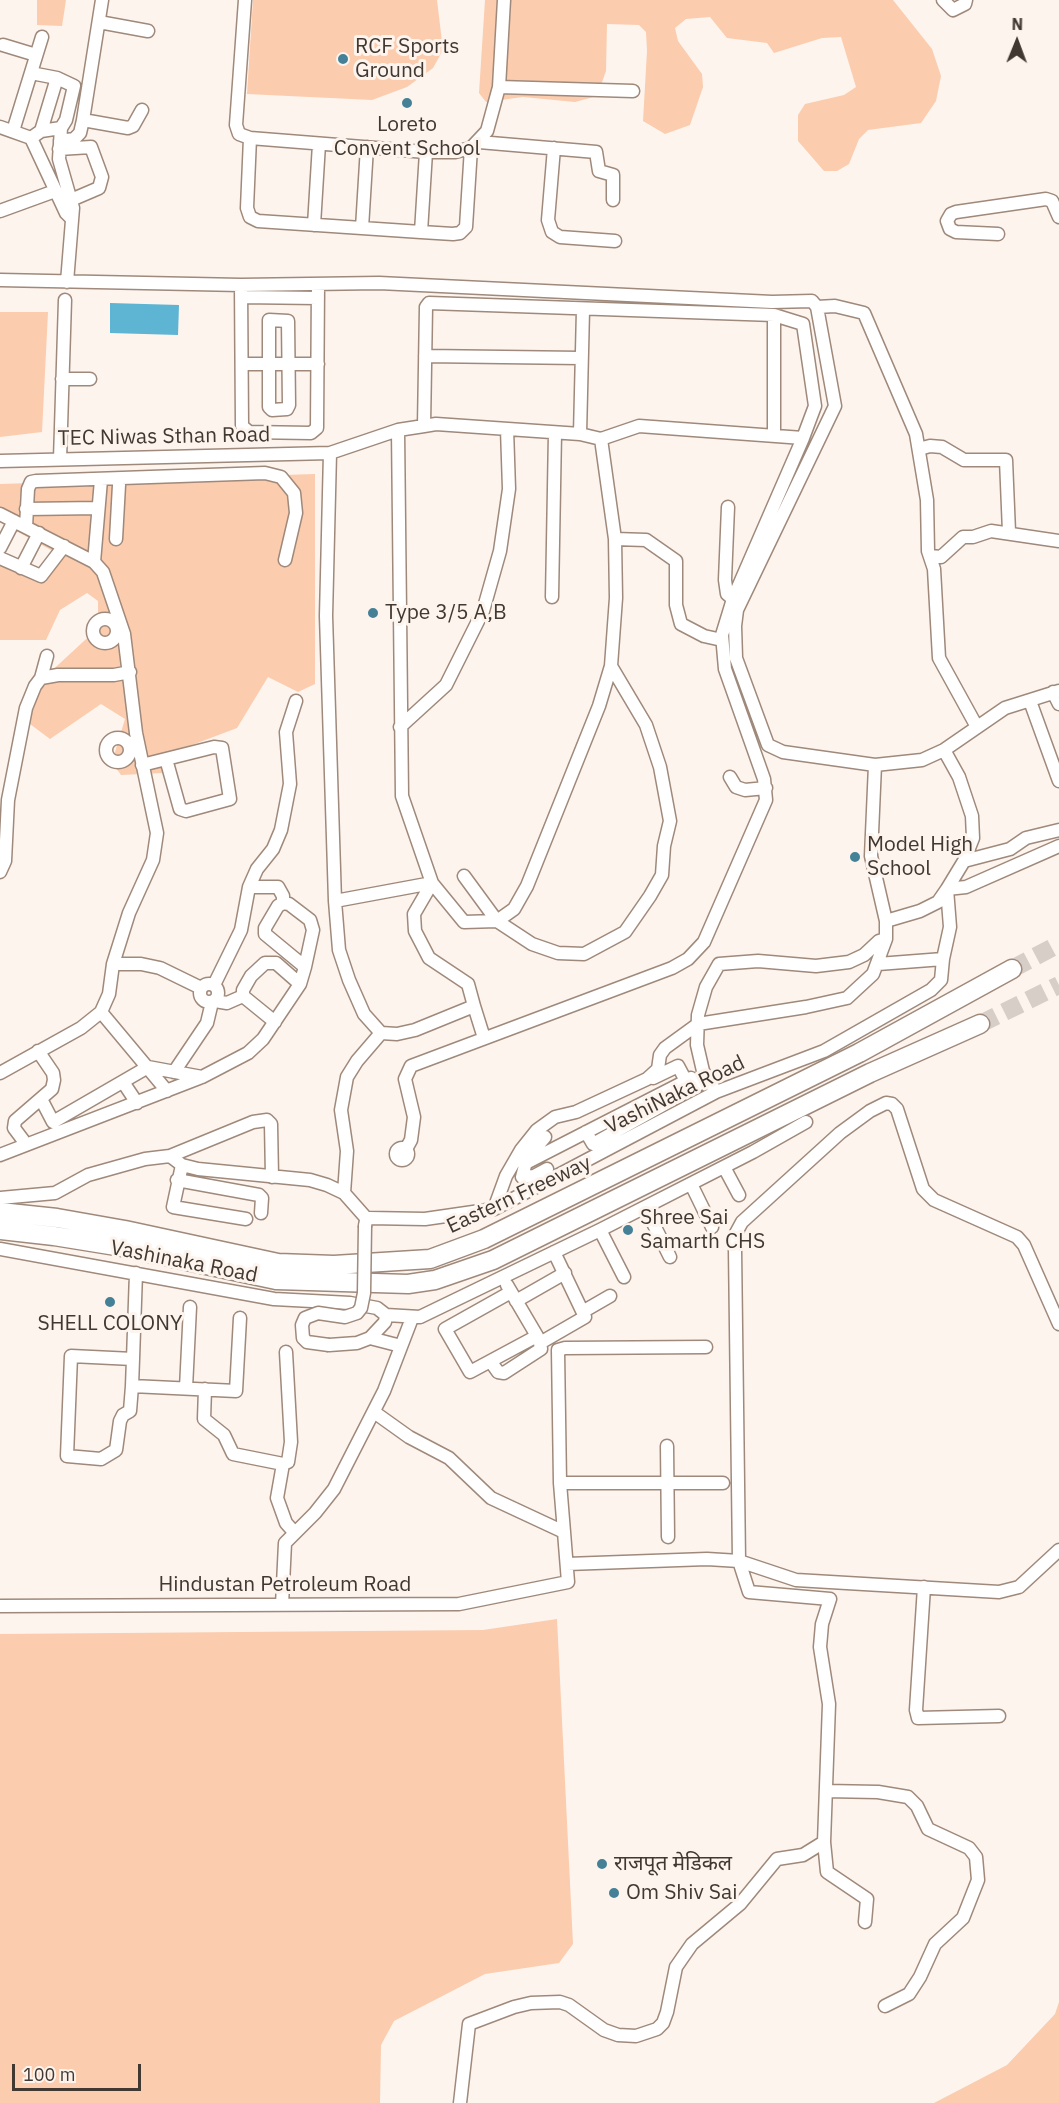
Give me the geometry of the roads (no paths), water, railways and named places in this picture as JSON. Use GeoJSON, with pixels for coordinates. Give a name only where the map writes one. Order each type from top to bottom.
{"type":"FeatureCollection","features":[{"type":"Feature","properties":{"kind":"highway","name":"Eastern Freeway"},"geometry":{"type":"LineString","coordinates":[[0,1212],[57,1218],[114,1228],[278,1263],[334,1265],[430,1258],[484,1239],[859,1053],[1012,969]]}},
{"type":"Feature","properties":{"kind":"highway"},"geometry":{"type":"LineString","coordinates":[[0,1230],[122,1247],[276,1280],[408,1284],[435,1281],[493,1260],[870,1073],[980,1024]]}},
{"type":"Feature","properties":{"kind":"street"},"geometry":{"type":"LineString","coordinates":[[60,139],[74,139],[80,133],[102,0]]}},
{"type":"Feature","properties":{"kind":"street"},"geometry":{"type":"LineString","coordinates":[[245,0],[236,125],[239,134],[250,138],[426,152],[455,152],[475,145],[596,152],[599,171],[614,175],[613,200]]}},
{"type":"Feature","properties":{"kind":"street"},"geometry":{"type":"LineString","coordinates":[[250,138],[247,207],[250,217],[258,221],[460,233],[466,227],[475,145],[486,131],[499,87],[504,0]]}},
{"type":"Feature","properties":{"kind":"street"},"geometry":{"type":"LineString","coordinates":[[944,0],[953,10],[964,4],[966,0]]}},
{"type":"Feature","properties":{"kind":"street"},"geometry":{"type":"LineString","coordinates":[[99,22],[148,31]]}},
{"type":"Feature","properties":{"kind":"street"},"geometry":{"type":"LineString","coordinates":[[13,131],[42,37]]}},
{"type":"Feature","properties":{"kind":"street"},"geometry":{"type":"LineString","coordinates":[[2,46],[36,55]]}},
{"type":"Feature","properties":{"kind":"street"},"geometry":{"type":"LineString","coordinates":[[31,73],[57,78],[74,86],[60,139],[59,159],[73,208],[67,282]]}},
{"type":"Feature","properties":{"kind":"street"},"geometry":{"type":"LineString","coordinates":[[57,78],[36,135],[55,191],[71,218]]}},
{"type":"Feature","properties":{"kind":"street"},"geometry":{"type":"LineString","coordinates":[[499,87],[633,90]]}},
{"type":"Feature","properties":{"kind":"street"},"geometry":{"type":"LineString","coordinates":[[83,120],[128,128],[136,123],[142,110]]}},
{"type":"Feature","properties":{"kind":"street"},"geometry":{"type":"LineString","coordinates":[[0,127],[91,147],[102,177],[99,189],[71,200]]}},
{"type":"Feature","properties":{"kind":"street"},"geometry":{"type":"LineString","coordinates":[[314,225],[319,144]]}},
{"type":"Feature","properties":{"kind":"street"},"geometry":{"type":"LineString","coordinates":[[362,228],[368,147]]}},
{"type":"Feature","properties":{"kind":"street"},"geometry":{"type":"LineString","coordinates":[[554,148],[548,220],[552,232],[560,237],[615,241]]}},
{"type":"Feature","properties":{"kind":"street"},"geometry":{"type":"LineString","coordinates":[[421,232],[426,152]]}},
{"type":"Feature","properties":{"kind":"street"},"geometry":{"type":"LineString","coordinates":[[0,211],[55,191]]}},
{"type":"Feature","properties":{"kind":"street"},"geometry":{"type":"LineString","coordinates":[[998,234],[956,232],[950,229],[947,221],[951,214],[956,212],[1046,199],[1052,201],[1059,217]]}},
{"type":"Feature","properties":{"kind":"street"},"geometry":{"type":"LineString","coordinates":[[0,280],[241,291],[318,298]]}},
{"type":"Feature","properties":{"kind":"street"},"geometry":{"type":"LineString","coordinates":[[241,291],[318,284],[379,283],[760,301],[812,301],[817,307],[835,406],[737,610],[735,649],[768,745],[783,752],[875,765],[922,760],[944,750],[1005,708],[1056,692],[1059,704]]}},
{"type":"Feature","properties":{"kind":"street"},"geometry":{"type":"LineString","coordinates":[[241,291],[242,426],[246,430],[311,433],[317,428],[318,284]]}},
{"type":"Feature","properties":{"kind":"street"},"geometry":{"type":"LineString","coordinates":[[60,459],[65,300]]}},
{"type":"Feature","properties":{"kind":"street"},"geometry":{"type":"LineString","coordinates":[[406,1149],[411,1140],[414,1117],[405,1086],[407,1071],[411,1066],[688,959],[704,942],[766,800],[766,788],[725,669],[722,640],[733,599],[815,406],[803,324],[774,315],[429,303],[426,307],[424,426]]}},
{"type":"Feature","properties":{"kind":"street"},"geometry":{"type":"LineString","coordinates":[[817,307],[835,306],[864,313],[916,434],[927,500],[930,556],[936,587],[939,657],[977,727]]}},
{"type":"Feature","properties":{"kind":"street"},"geometry":{"type":"LineString","coordinates":[[580,434],[583,310]]}},
{"type":"Feature","properties":{"kind":"street"},"geometry":{"type":"LineString","coordinates":[[774,315],[774,436]]}},
{"type":"Feature","properties":{"kind":"street"},"geometry":{"type":"LineString","coordinates":[[271,319],[284,319],[288,321],[288,407],[272,410],[269,407],[269,364],[268,323],[271,319]]}},
{"type":"Feature","properties":{"kind":"street"},"geometry":{"type":"LineString","coordinates":[[425,356],[581,358]]}},
{"type":"Feature","properties":{"kind":"street"},"geometry":{"type":"LineString","coordinates":[[242,364],[318,364]]}},
{"type":"Feature","properties":{"kind":"street"},"geometry":{"type":"LineString","coordinates":[[62,379],[90,379]]}},
{"type":"Feature","properties":{"kind":"street","name":"TEC Niwas Sthan Road"},"geometry":{"type":"LineString","coordinates":[[0,461],[330,453],[398,430],[436,424],[580,434],[601,440]]}},
{"type":"Feature","properties":{"kind":"street"},"geometry":{"type":"LineString","coordinates":[[398,430],[402,796],[432,883],[464,922],[497,921],[514,909],[527,886],[599,706],[611,666],[615,627],[615,538],[601,440],[622,430],[639,426],[803,438]]}},
{"type":"Feature","properties":{"kind":"street"},"geometry":{"type":"LineString","coordinates":[[400,727],[446,685],[483,611],[500,551],[509,489],[507,429]]}},
{"type":"Feature","properties":{"kind":"street"},"geometry":{"type":"LineString","coordinates":[[552,597],[555,433]]}},
{"type":"Feature","properties":{"kind":"street"},"geometry":{"type":"LineString","coordinates":[[919,449],[942,447],[964,460],[1005,460],[1009,532]]}},
{"type":"Feature","properties":{"kind":"street"},"geometry":{"type":"LineString","coordinates":[[330,453],[326,616],[335,901],[339,950],[364,1014],[381,1033],[397,1034],[415,1030],[474,1006]]}},
{"type":"Feature","properties":{"kind":"street"},"geometry":{"type":"LineString","coordinates":[[0,548],[20,524],[27,509],[27,489],[32,482],[265,473],[281,477],[294,493],[296,513],[285,560]]}},
{"type":"Feature","properties":{"kind":"street"},"geometry":{"type":"LineString","coordinates":[[94,562],[100,480]]}},
{"type":"Feature","properties":{"kind":"street"},"geometry":{"type":"LineString","coordinates":[[116,539],[119,485]]}},
{"type":"Feature","properties":{"kind":"street"},"geometry":{"type":"LineString","coordinates":[[728,507],[725,588],[733,599]]}},
{"type":"Feature","properties":{"kind":"street"},"geometry":{"type":"LineString","coordinates":[[27,509],[98,512],[118,516]]}},
{"type":"Feature","properties":{"kind":"street"},"geometry":{"type":"LineString","coordinates":[[0,514],[94,562],[103,572],[130,672],[136,733],[157,833],[156,846],[129,913],[113,964],[110,994],[101,1012],[81,1028],[0,1073]]}},
{"type":"Feature","properties":{"kind":"street"},"geometry":{"type":"LineString","coordinates":[[930,556],[941,556],[963,537],[973,537],[991,531],[1059,541]]}},
{"type":"Feature","properties":{"kind":"street"},"geometry":{"type":"LineString","coordinates":[[21,568],[39,533]]}},
{"type":"Feature","properties":{"kind":"street"},"geometry":{"type":"LineString","coordinates":[[615,538],[646,540],[676,561],[676,605],[681,624],[704,636],[722,640]]}},
{"type":"Feature","properties":{"kind":"street"},"geometry":{"type":"LineString","coordinates":[[0,558],[41,576],[64,546]]}},
{"type":"Feature","properties":{"kind":"street"},"geometry":{"type":"LineString","coordinates":[[2,862],[4,802],[26,708],[41,678],[47,656]]}},
{"type":"Feature","properties":{"kind":"street"},"geometry":{"type":"LineString","coordinates":[[464,876],[497,921],[532,944],[558,953],[584,954],[625,932],[662,875],[664,846],[670,821],[660,767],[646,725],[611,666]]}},
{"type":"Feature","properties":{"kind":"street"},"geometry":{"type":"LineString","coordinates":[[41,678],[58,675],[114,675],[130,672]]}},
{"type":"Feature","properties":{"kind":"street"},"geometry":{"type":"LineString","coordinates":[[214,985],[242,930],[249,887],[257,869],[278,840],[289,801],[286,732],[296,701]]}},
{"type":"Feature","properties":{"kind":"street"},"geometry":{"type":"LineString","coordinates":[[1030,701],[1059,781]]}},
{"type":"Feature","properties":{"kind":"street"},"geometry":{"type":"LineString","coordinates":[[124,740],[136,733]]}},
{"type":"Feature","properties":{"kind":"street"},"geometry":{"type":"LineString","coordinates":[[125,759],[130,749],[124,740],[117,738],[111,741],[106,751],[114,761],[166,759],[214,747],[222,748],[230,799],[186,811],[180,809],[166,759]]}},
{"type":"Feature","properties":{"kind":"street"},"geometry":{"type":"LineString","coordinates":[[886,921],[920,911],[938,902],[964,861],[973,838],[972,816],[959,777],[944,750]]}},
{"type":"Feature","properties":{"kind":"street"},"geometry":{"type":"LineString","coordinates":[[494,1209],[506,1176],[521,1150],[537,1130],[555,1118],[576,1112],[647,1079],[658,1069],[660,1055],[665,1048],[698,1024],[806,1007],[847,998],[873,974],[886,939],[886,921],[871,856],[875,765]]}},
{"type":"Feature","properties":{"kind":"street"},"geometry":{"type":"LineString","coordinates":[[730,777],[736,787],[745,790],[766,788]]}},
{"type":"Feature","properties":{"kind":"street"},"geometry":{"type":"LineString","coordinates":[[964,861],[1010,849],[1026,838],[1059,830]]}},
{"type":"Feature","properties":{"kind":"street"},"geometry":{"type":"LineString","coordinates":[[947,889],[966,887],[1059,846]]}},
{"type":"Feature","properties":{"kind":"street"},"geometry":{"type":"LineString","coordinates":[[335,901],[432,883]]}},
{"type":"Feature","properties":{"kind":"street"},"geometry":{"type":"LineString","coordinates":[[432,883],[414,914],[414,931],[429,958],[468,984],[484,1038]]}},
{"type":"Feature","properties":{"kind":"street"},"geometry":{"type":"LineString","coordinates":[[249,887],[278,887],[283,896],[283,903]]}},
{"type":"Feature","properties":{"kind":"street","name":"VashiNaka Road"},"geometry":{"type":"LineString","coordinates":[[366,1222],[425,1219],[494,1209],[544,1175],[666,1111],[824,1051],[931,990],[941,980],[950,927],[947,889]]}},
{"type":"Feature","properties":{"kind":"street"},"geometry":{"type":"LineString","coordinates":[[0,1155],[56,1128],[136,1103],[202,1077],[248,1053],[263,1040],[300,984],[304,967],[314,924],[289,904],[283,903],[278,906],[269,920],[265,934],[304,967]]}},
{"type":"Feature","properties":{"kind":"street"},"geometry":{"type":"LineString","coordinates":[[666,1111],[696,1088],[698,1024],[706,987],[715,968],[722,962],[758,961],[816,966],[849,962],[864,955],[881,940],[886,939]]}},
{"type":"Feature","properties":{"kind":"street"},"geometry":{"type":"LineString","coordinates":[[878,964],[943,959]]}},
{"type":"Feature","properties":{"kind":"street"},"geometry":{"type":"LineString","coordinates":[[243,996],[243,990],[251,976],[266,963],[276,963],[300,984]]}},
{"type":"Feature","properties":{"kind":"street"},"geometry":{"type":"LineString","coordinates":[[113,964],[141,964],[159,968],[201,988]]}},
{"type":"Feature","properties":{"kind":"street"},"geometry":{"type":"LineString","coordinates":[[174,1072],[207,1023],[213,1002],[219,993],[214,985],[208,984],[201,988]]}},
{"type":"Feature","properties":{"kind":"street"},"geometry":{"type":"LineString","coordinates":[[201,988],[203,1000],[213,1002],[227,1003],[243,996]]}},
{"type":"Feature","properties":{"kind":"street"},"geometry":{"type":"LineString","coordinates":[[243,996],[275,1022]]}},
{"type":"Feature","properties":{"kind":"street"},"geometry":{"type":"LineString","coordinates":[[101,1012],[167,1091]]}},
{"type":"Feature","properties":{"kind":"street"},"geometry":{"type":"LineString","coordinates":[[344,1193],[347,1151],[341,1110],[347,1077],[357,1061],[381,1033]]}},
{"type":"Feature","properties":{"kind":"street"},"geometry":{"type":"LineString","coordinates":[[23,1140],[14,1128],[15,1121],[52,1089],[53,1073],[38,1051]]}},
{"type":"Feature","properties":{"kind":"street"},"geometry":{"type":"LineString","coordinates":[[645,1102],[631,1089],[677,1066],[716,1092]]}},
{"type":"Feature","properties":{"kind":"street"},"geometry":{"type":"LineString","coordinates":[[56,1128],[148,1067],[202,1077]]}},
{"type":"Feature","properties":{"kind":"street"},"geometry":{"type":"LineString","coordinates":[[524,1164],[695,1079]]}},
{"type":"Feature","properties":{"kind":"street"},"geometry":{"type":"LineString","coordinates":[[123,1082],[136,1103]]}},
{"type":"Feature","properties":{"kind":"street"},"geometry":{"type":"LineString","coordinates":[[41,1099],[56,1128]]}},
{"type":"Feature","properties":{"kind":"street"},"geometry":{"type":"LineString","coordinates":[[864,1922],[867,1899],[827,1872],[824,1842],[829,1704],[820,1647],[822,1624],[830,1599],[749,1592],[739,1561],[736,1233],[751,1212],[840,1133],[870,1111],[886,1103],[897,1109],[922,1189],[934,1200],[985,1225],[1009,1233],[1024,1245],[1059,1323]]}},
{"type":"Feature","properties":{"kind":"street"},"geometry":{"type":"LineString","coordinates":[[0,1198],[55,1193],[88,1175],[145,1159],[170,1156],[253,1122],[267,1120],[271,1124],[272,1177]]}},
{"type":"Feature","properties":{"kind":"street"},"geometry":{"type":"LineString","coordinates":[[282,1605],[285,1543],[315,1513],[334,1489],[374,1412],[412,1318],[420,1317],[556,1256],[645,1207],[726,1170],[806,1122]]}},
{"type":"Feature","properties":{"kind":"street"},"geometry":{"type":"LineString","coordinates":[[586,1132],[591,1143],[598,1148]]}},
{"type":"Feature","properties":{"kind":"street"},"geometry":{"type":"LineString","coordinates":[[544,1175],[522,1177],[524,1164],[545,1137]]}},
{"type":"Feature","properties":{"kind":"street"},"geometry":{"type":"LineString","coordinates":[[170,1156],[182,1165],[310,1180],[344,1193],[366,1222],[364,1293],[361,1308],[357,1313],[345,1317],[318,1313],[305,1318],[302,1325],[303,1338],[307,1342],[329,1345],[357,1343],[370,1338],[385,1322],[386,1315]]}},
{"type":"Feature","properties":{"kind":"street"},"geometry":{"type":"LineString","coordinates":[[182,1165],[172,1205],[174,1208],[246,1219]]}},
{"type":"Feature","properties":{"kind":"street"},"geometry":{"type":"LineString","coordinates":[[726,1170],[739,1195]]}},
{"type":"Feature","properties":{"kind":"street"},"geometry":{"type":"LineString","coordinates":[[177,1180],[259,1195],[262,1198],[261,1214]]}},
{"type":"Feature","properties":{"kind":"street"},"geometry":{"type":"LineString","coordinates":[[692,1186],[712,1227]]}},
{"type":"Feature","properties":{"kind":"street"},"geometry":{"type":"LineString","coordinates":[[645,1207],[670,1257]]}},
{"type":"Feature","properties":{"kind":"street"},"geometry":{"type":"LineString","coordinates":[[600,1230],[624,1276]]}},
{"type":"Feature","properties":{"kind":"street","name":"Vashinaka Road"},"geometry":{"type":"LineString","coordinates":[[0,1249],[274,1299],[350,1303],[378,1308],[386,1315],[412,1318]]}},
{"type":"Feature","properties":{"kind":"street"},"geometry":{"type":"LineString","coordinates":[[556,1256],[584,1311],[583,1319],[472,1372],[469,1371],[445,1329],[511,1292],[556,1256]]}},
{"type":"Feature","properties":{"kind":"street"},"geometry":{"type":"LineString","coordinates":[[133,1359],[70,1356],[67,1456],[101,1459],[116,1450],[120,1421],[123,1415],[130,1411],[132,1386],[133,1359],[136,1273]]}},
{"type":"Feature","properties":{"kind":"street"},"geometry":{"type":"LineString","coordinates":[[458,1307],[565,1273]]}},
{"type":"Feature","properties":{"kind":"street"},"geometry":{"type":"LineString","coordinates":[[511,1292],[539,1339]]}},
{"type":"Feature","properties":{"kind":"street"},"geometry":{"type":"LineString","coordinates":[[584,1311],[610,1296]]}},
{"type":"Feature","properties":{"kind":"street"},"geometry":{"type":"LineString","coordinates":[[186,1388],[190,1306]]}},
{"type":"Feature","properties":{"kind":"street"},"geometry":{"type":"LineString","coordinates":[[132,1386],[236,1391],[240,1318]]}},
{"type":"Feature","properties":{"kind":"street"},"geometry":{"type":"LineString","coordinates":[[370,1338],[401,1346]]}},
{"type":"Feature","properties":{"kind":"street"},"geometry":{"type":"LineString","coordinates":[[705,1347],[565,1348],[558,1350],[560,1483],[567,1564],[707,1559],[739,1561],[796,1580],[999,1592],[1019,1587],[1059,1551]]}},
{"type":"Feature","properties":{"kind":"street"},"geometry":{"type":"LineString","coordinates":[[205,1389],[204,1419],[224,1435],[233,1454],[283,1464],[288,1462],[291,1442],[286,1353]]}},
{"type":"Feature","properties":{"kind":"street"},"geometry":{"type":"LineString","coordinates":[[374,1412],[409,1437],[449,1458],[491,1497],[564,1532]]}},
{"type":"Feature","properties":{"kind":"street"},"geometry":{"type":"LineString","coordinates":[[667,1446],[668,1537]]}},
{"type":"Feature","properties":{"kind":"street"},"geometry":{"type":"LineString","coordinates":[[283,1464],[277,1498],[286,1523],[294,1532]]}},
{"type":"Feature","properties":{"kind":"street"},"geometry":{"type":"LineString","coordinates":[[560,1483],[723,1483]]}},
{"type":"Feature","properties":{"kind":"street","name":"Hindustan Petroleum Road"},"geometry":{"type":"LineString","coordinates":[[0,1606],[459,1604],[568,1582],[567,1564]]}},
{"type":"Feature","properties":{"kind":"street"},"geometry":{"type":"LineString","coordinates":[[924,1587],[916,1710],[918,1718],[999,1716]]}},
{"type":"Feature","properties":{"kind":"street"},"geometry":{"type":"LineString","coordinates":[[826,1791],[887,1792],[908,1797],[917,1806],[928,1829],[969,1848],[976,1857],[978,1880],[963,1918],[935,1944],[920,1977],[909,1994],[885,2006]]}},
{"type":"Feature","properties":{"kind":"street"},"geometry":{"type":"LineString","coordinates":[[460,2103],[469,2024],[514,2007],[531,2003],[560,2002],[569,2005],[604,2030],[618,2035],[636,2036],[657,2029],[663,2023],[667,2012],[676,1967],[692,1944],[740,1904],[777,1859],[803,1855],[824,1842]]}},
{"type":"Feature","properties":{"kind":"water"},"geometry":{"type":"Polygon","coordinates":[[[110,303],[179,305],[178,335],[110,333],[110,303]]]}},
{"type":"Feature","properties":{"kind":"tunnel"},"geometry":{"type":"LineString","coordinates":[[1012,969],[1059,944]]}},
{"type":"Feature","properties":{"kind":"tunnel"},"geometry":{"type":"LineString","coordinates":[[980,1024],[1059,985]]}},
{"type":"Feature","properties":{"kind":"place","name":"RCF Sports Ground"},"geometry":{"type":"Point","coordinates":[343,59]}},
{"type":"Feature","properties":{"kind":"place","name":"Loreto Convent School"},"geometry":{"type":"Point","coordinates":[407,103]}},
{"type":"Feature","properties":{"kind":"place","name":"Type 3/5 A,B"},"geometry":{"type":"Point","coordinates":[373,613]}},
{"type":"Feature","properties":{"kind":"place","name":"Model High School"},"geometry":{"type":"Point","coordinates":[855,857]}},
{"type":"Feature","properties":{"kind":"place","name":"Shree Sai Samarth CHS"},"geometry":{"type":"Point","coordinates":[628,1230]}},
{"type":"Feature","properties":{"kind":"place","name":"SHELL COLONY"},"geometry":{"type":"Point","coordinates":[110,1302]}},
{"type":"Feature","properties":{"kind":"place","name":"राजपूत मेडिकल"},"geometry":{"type":"Point","coordinates":[602,1864]}},
{"type":"Feature","properties":{"kind":"place","name":"Om Shiv Sai"},"geometry":{"type":"Point","coordinates":[614,1893]}}]}
